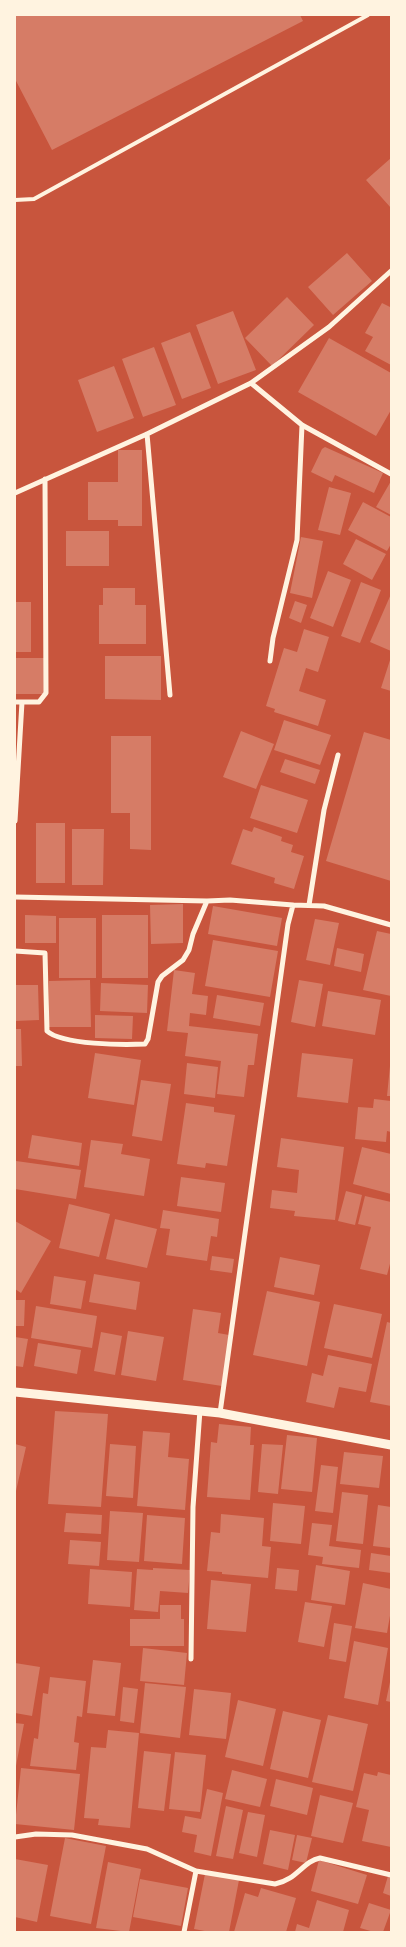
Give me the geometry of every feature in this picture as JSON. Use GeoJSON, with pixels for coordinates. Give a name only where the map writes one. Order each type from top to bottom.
{"type":"FeatureCollection","features":[{"type":"Feature","properties":{"kind":"street"},"geometry":{"type":"LineString","coordinates":[[15,493],[147,434],[251,384],[329,327],[391,271]]}},
{"type":"Feature","properties":{"kind":"street"},"geometry":{"type":"LineString","coordinates":[[251,384],[302,425],[391,474]]}},
{"type":"Feature","properties":{"kind":"street"},"geometry":{"type":"LineString","coordinates":[[270,661],[273,638],[297,540],[302,425]]}},
{"type":"Feature","properties":{"kind":"street"},"geometry":{"type":"LineString","coordinates":[[147,434],[170,695]]}},
{"type":"Feature","properties":{"kind":"street"},"geometry":{"type":"LineString","coordinates":[[15,702],[39,702],[46,693],[45,478]]}},
{"type":"Feature","properties":{"kind":"street"},"geometry":{"type":"LineString","coordinates":[[15,821],[22,702]]}},
{"type":"Feature","properties":{"kind":"street"},"geometry":{"type":"LineString","coordinates":[[309,905],[324,810],[338,755]]}},
{"type":"Feature","properties":{"kind":"street"},"geometry":{"type":"LineString","coordinates":[[15,897],[230,900],[324,906],[391,926]]}},
{"type":"Feature","properties":{"kind":"street"},"geometry":{"type":"LineString","coordinates":[[15,951],[45,953],[47,1031],[50,1034],[57,1037],[103,1044],[145,1044],[148,1039],[158,982],[162,976],[183,960],[207,901]]}},
{"type":"Feature","properties":{"kind":"street"},"geometry":{"type":"LineString","coordinates":[[220,1413],[288,924],[293,905]]}},
{"type":"Feature","properties":{"kind":"street"},"geometry":{"type":"LineString","coordinates":[[15,1392],[200,1410],[391,1445]]}},
{"type":"Feature","properties":{"kind":"street"},"geometry":{"type":"LineString","coordinates":[[191,1659],[193,1508],[200,1410]]}},
{"type":"Feature","properties":{"kind":"street"},"geometry":{"type":"LineString","coordinates":[[15,1837],[36,1834],[72,1835],[147,1849],[196,1870],[275,1884],[295,1876],[308,1864],[320,1858],[391,1875]]}},
{"type":"Feature","properties":{"kind":"street"},"geometry":{"type":"LineString","coordinates":[[184,1932],[196,1870]]}},
{"type":"Feature","properties":{"kind":"lane"},"geometry":{"type":"LineString","coordinates":[[15,200],[34,199],[368,15]]}},
{"type":"Feature","properties":{"kind":"building"},"geometry":{"type":"Polygon","coordinates":[[[15,15],[300,15],[303,21],[52,150],[15,79],[15,15]]]}},
{"type":"Feature","properties":{"kind":"building"},"geometry":{"type":"Polygon","coordinates":[[[391,158],[391,208],[366,180],[391,158]]]}},
{"type":"Feature","properties":{"kind":"building"},"geometry":{"type":"Polygon","coordinates":[[[347,253],[372,281],[333,315],[308,287],[347,253]]]}},
{"type":"Feature","properties":{"kind":"building"},"geometry":{"type":"Polygon","coordinates":[[[287,297],[314,325],[272,366],[245,338],[287,297]]]}},
{"type":"Feature","properties":{"kind":"building"},"geometry":{"type":"Polygon","coordinates":[[[382,303],[390,307],[391,305],[391,365],[365,351],[373,337],[365,333],[382,303]]]}},
{"type":"Feature","properties":{"kind":"building"},"geometry":{"type":"Polygon","coordinates":[[[233,311],[256,370],[218,384],[196,325],[233,311]]]}},
{"type":"Feature","properties":{"kind":"building"},"geometry":{"type":"Polygon","coordinates":[[[190,332],[211,388],[182,399],[161,343],[190,332]]]}},
{"type":"Feature","properties":{"kind":"building"},"geometry":{"type":"Polygon","coordinates":[[[329,338],[391,373],[391,410],[376,436],[298,392],[329,338]]]}},
{"type":"Feature","properties":{"kind":"building"},"geometry":{"type":"Polygon","coordinates":[[[154,347],[176,405],[143,417],[122,359],[154,347]]]}},
{"type":"Feature","properties":{"kind":"building"},"geometry":{"type":"Polygon","coordinates":[[[114,366],[134,418],[97,432],[78,380],[114,366]]]}},
{"type":"Feature","properties":{"kind":"building"},"geometry":{"type":"Polygon","coordinates":[[[325,447],[383,473],[374,493],[335,475],[332,482],[311,472],[322,449],[325,447]]]}},
{"type":"Feature","properties":{"kind":"building"},"geometry":{"type":"Polygon","coordinates":[[[118,450],[142,450],[142,526],[118,526],[118,520],[88,520],[88,482],[118,482],[118,450]]]}},
{"type":"Feature","properties":{"kind":"building"},"geometry":{"type":"Polygon","coordinates":[[[391,481],[391,515],[376,507],[391,481]]]}},
{"type":"Feature","properties":{"kind":"building"},"geometry":{"type":"Polygon","coordinates":[[[329,487],[351,493],[340,535],[318,530],[329,487]]]}},
{"type":"Feature","properties":{"kind":"building"},"geometry":{"type":"Polygon","coordinates":[[[363,502],[391,517],[391,544],[387,551],[348,530],[363,502]]]}},
{"type":"Feature","properties":{"kind":"building"},"geometry":{"type":"Polygon","coordinates":[[[66,531],[109,531],[109,566],[66,566],[66,531]]]}},
{"type":"Feature","properties":{"kind":"building"},"geometry":{"type":"Polygon","coordinates":[[[301,537],[323,541],[312,598],[290,593],[301,537]]]}},
{"type":"Feature","properties":{"kind":"building"},"geometry":{"type":"Polygon","coordinates":[[[356,539],[386,554],[372,580],[343,564],[356,539]]]}},
{"type":"Feature","properties":{"kind":"building"},"geometry":{"type":"Polygon","coordinates":[[[328,571],[351,580],[333,627],[310,618],[328,571]]]}},
{"type":"Feature","properties":{"kind":"building"},"geometry":{"type":"Polygon","coordinates":[[[361,582],[381,590],[360,643],[341,636],[361,582]]]}},
{"type":"Feature","properties":{"kind":"building"},"geometry":{"type":"Polygon","coordinates":[[[103,588],[135,588],[135,605],[146,605],[146,644],[99,644],[99,605],[103,605],[103,588]]]}},
{"type":"Feature","properties":{"kind":"building"},"geometry":{"type":"Polygon","coordinates":[[[391,594],[391,651],[370,642],[391,594]]]}},
{"type":"Feature","properties":{"kind":"building"},"geometry":{"type":"Polygon","coordinates":[[[295,601],[307,605],[301,623],[289,618],[295,601]]]}},
{"type":"Feature","properties":{"kind":"building"},"geometry":{"type":"Polygon","coordinates":[[[15,602],[31,602],[31,652],[15,652],[15,602]]]}},
{"type":"Feature","properties":{"kind":"building"},"geometry":{"type":"Polygon","coordinates":[[[304,629],[329,637],[318,672],[306,668],[299,691],[326,700],[318,726],[274,712],[275,709],[266,706],[284,648],[297,652],[304,629]]]}},
{"type":"Feature","properties":{"kind":"building"},"geometry":{"type":"Polygon","coordinates":[[[105,656],[161,656],[161,700],[105,699],[105,656]]]}},
{"type":"Feature","properties":{"kind":"building"},"geometry":{"type":"Polygon","coordinates":[[[391,657],[391,691],[381,688],[391,657]]]}},
{"type":"Feature","properties":{"kind":"building"},"geometry":{"type":"Polygon","coordinates":[[[15,658],[45,658],[45,694],[15,694],[15,658]]]}},
{"type":"Feature","properties":{"kind":"building"},"geometry":{"type":"Polygon","coordinates":[[[284,720],[331,735],[320,765],[274,750],[284,720]]]}},
{"type":"Feature","properties":{"kind":"building"},"geometry":{"type":"Polygon","coordinates":[[[241,731],[274,744],[256,789],[223,777],[241,731]]]}},
{"type":"Feature","properties":{"kind":"building"},"geometry":{"type":"Polygon","coordinates":[[[364,732],[391,740],[391,881],[326,861],[364,732]]]}},
{"type":"Feature","properties":{"kind":"building"},"geometry":{"type":"Polygon","coordinates":[[[111,736],[151,736],[151,850],[130,849],[130,813],[111,813],[111,736]]]}},
{"type":"Feature","properties":{"kind":"building"},"geometry":{"type":"Polygon","coordinates":[[[285,759],[320,770],[315,784],[280,772],[285,759]]]}},
{"type":"Feature","properties":{"kind":"building"},"geometry":{"type":"Polygon","coordinates":[[[261,785],[308,800],[297,833],[250,818],[261,785]]]}},
{"type":"Feature","properties":{"kind":"building"},"geometry":{"type":"Polygon","coordinates":[[[36,823],[65,823],[65,883],[36,883],[36,823]]]}},
{"type":"Feature","properties":{"kind":"building"},"geometry":{"type":"Polygon","coordinates":[[[254,827],[282,837],[281,841],[293,845],[291,852],[304,856],[294,889],[274,883],[275,878],[231,864],[243,829],[252,832],[254,827]]]}},
{"type":"Feature","properties":{"kind":"building"},"geometry":{"type":"Polygon","coordinates":[[[72,829],[104,829],[103,885],[72,885],[72,829]]]}},
{"type":"Feature","properties":{"kind":"building"},"geometry":{"type":"Polygon","coordinates":[[[183,904],[183,943],[151,944],[150,905],[183,904]]]}},
{"type":"Feature","properties":{"kind":"building"},"geometry":{"type":"Polygon","coordinates":[[[213,906],[282,918],[277,946],[208,934],[213,906]]]}},
{"type":"Feature","properties":{"kind":"building"},"geometry":{"type":"Polygon","coordinates":[[[25,915],[56,916],[56,943],[25,943],[25,915]]]}},
{"type":"Feature","properties":{"kind":"building"},"geometry":{"type":"Polygon","coordinates":[[[102,915],[148,915],[148,978],[102,978],[102,915]]]}},
{"type":"Feature","properties":{"kind":"building"},"geometry":{"type":"Polygon","coordinates":[[[59,918],[96,918],[96,978],[59,978],[59,918]]]}},
{"type":"Feature","properties":{"kind":"building"},"geometry":{"type":"Polygon","coordinates":[[[315,919],[339,923],[330,965],[306,960],[315,919]]]}},
{"type":"Feature","properties":{"kind":"building"},"geometry":{"type":"Polygon","coordinates":[[[377,931],[391,934],[391,996],[363,990],[377,931]]]}},
{"type":"Feature","properties":{"kind":"building"},"geometry":{"type":"Polygon","coordinates":[[[213,940],[278,951],[270,997],[205,986],[213,940]]]}},
{"type":"Feature","properties":{"kind":"building"},"geometry":{"type":"Polygon","coordinates":[[[337,948],[364,954],[361,972],[334,966],[337,948]]]}},
{"type":"Feature","properties":{"kind":"building"},"geometry":{"type":"Polygon","coordinates":[[[174,970],[195,973],[192,994],[208,996],[206,1015],[190,1013],[189,1026],[258,1034],[254,1065],[248,1065],[244,1097],[217,1094],[221,1061],[185,1056],[188,1033],[167,1031],[174,970]]]}},
{"type":"Feature","properties":{"kind":"building"},"geometry":{"type":"Polygon","coordinates":[[[90,980],[91,1027],[49,1027],[49,981],[90,980]]]}},
{"type":"Feature","properties":{"kind":"building"},"geometry":{"type":"Polygon","coordinates":[[[299,980],[323,984],[315,1027],[291,1022],[299,980]]]}},
{"type":"Feature","properties":{"kind":"building"},"geometry":{"type":"Polygon","coordinates":[[[101,983],[148,985],[147,1013],[100,1011],[101,983]]]}},
{"type":"Feature","properties":{"kind":"building"},"geometry":{"type":"Polygon","coordinates":[[[15,985],[38,985],[39,1020],[15,1021],[15,985]]]}},
{"type":"Feature","properties":{"kind":"building"},"geometry":{"type":"Polygon","coordinates":[[[328,991],[381,1000],[375,1035],[322,1026],[328,991]]]}},
{"type":"Feature","properties":{"kind":"building"},"geometry":{"type":"Polygon","coordinates":[[[217,995],[264,1003],[260,1026],[213,1018],[217,995]]]}},
{"type":"Feature","properties":{"kind":"building"},"geometry":{"type":"Polygon","coordinates":[[[95,1015],[133,1016],[132,1039],[95,1038],[95,1015]]]}},
{"type":"Feature","properties":{"kind":"building"},"geometry":{"type":"Polygon","coordinates":[[[15,1029],[21,1029],[22,1066],[15,1066],[15,1029]]]}},
{"type":"Feature","properties":{"kind":"building"},"geometry":{"type":"Polygon","coordinates":[[[95,1053],[141,1060],[134,1105],[88,1098],[95,1053]]]}},
{"type":"Feature","properties":{"kind":"building"},"geometry":{"type":"Polygon","coordinates":[[[302,1053],[353,1059],[348,1103],[297,1097],[302,1053]]]}},
{"type":"Feature","properties":{"kind":"building"},"geometry":{"type":"Polygon","coordinates":[[[187,1063],[218,1067],[215,1098],[184,1094],[187,1063]]]}},
{"type":"Feature","properties":{"kind":"building"},"geometry":{"type":"Polygon","coordinates":[[[390,1066],[391,1096],[387,1096],[390,1066]]]}},
{"type":"Feature","properties":{"kind":"building"},"geometry":{"type":"Polygon","coordinates":[[[141,1080],[171,1084],[162,1141],[132,1136],[141,1080]]]}},
{"type":"Feature","properties":{"kind":"building"},"geometry":{"type":"Polygon","coordinates":[[[374,1099],[391,1101],[391,1132],[387,1131],[386,1142],[355,1139],[358,1107],[373,1108],[374,1099]]]}},
{"type":"Feature","properties":{"kind":"building"},"geometry":{"type":"Polygon","coordinates":[[[186,1103],[214,1107],[214,1112],[235,1115],[227,1166],[206,1163],[205,1168],[177,1164],[186,1103]]]}},
{"type":"Feature","properties":{"kind":"building"},"geometry":{"type":"Polygon","coordinates":[[[32,1135],[82,1143],[79,1166],[28,1158],[32,1135]]]}},
{"type":"Feature","properties":{"kind":"building"},"geometry":{"type":"Polygon","coordinates":[[[281,1138],[344,1147],[335,1220],[294,1216],[295,1211],[270,1208],[272,1190],[297,1193],[299,1170],[277,1167],[281,1138]]]}},
{"type":"Feature","properties":{"kind":"building"},"geometry":{"type":"Polygon","coordinates":[[[91,1140],[123,1144],[121,1154],[150,1159],[144,1196],[84,1187],[91,1140]]]}},
{"type":"Feature","properties":{"kind":"building"},"geometry":{"type":"Polygon","coordinates":[[[362,1147],[391,1154],[391,1194],[353,1184],[362,1147]]]}},
{"type":"Feature","properties":{"kind":"building"},"geometry":{"type":"Polygon","coordinates":[[[16,1161],[81,1170],[76,1199],[15,1189],[16,1161]]]}},
{"type":"Feature","properties":{"kind":"building"},"geometry":{"type":"Polygon","coordinates":[[[181,1177],[225,1183],[221,1212],[177,1206],[181,1177]]]}},
{"type":"Feature","properties":{"kind":"building"},"geometry":{"type":"Polygon","coordinates":[[[346,1191],[362,1195],[355,1225],[338,1221],[346,1191]]]}},
{"type":"Feature","properties":{"kind":"building"},"geometry":{"type":"Polygon","coordinates":[[[365,1196],[391,1202],[391,1260],[387,1275],[360,1269],[371,1227],[358,1224],[365,1196]]]}},
{"type":"Feature","properties":{"kind":"building"},"geometry":{"type":"Polygon","coordinates":[[[69,1204],[110,1214],[99,1257],[59,1248],[69,1204]]]}},
{"type":"Feature","properties":{"kind":"building"},"geometry":{"type":"Polygon","coordinates":[[[163,1210],[219,1219],[217,1237],[211,1236],[207,1261],[166,1255],[170,1229],[160,1228],[163,1210]]]}},
{"type":"Feature","properties":{"kind":"building"},"geometry":{"type":"Polygon","coordinates":[[[115,1219],[157,1229],[147,1268],[106,1259],[115,1219]]]}},
{"type":"Feature","properties":{"kind":"building"},"geometry":{"type":"Polygon","coordinates":[[[15,1221],[51,1241],[21,1293],[15,1289],[15,1221]]]}},
{"type":"Feature","properties":{"kind":"building"},"geometry":{"type":"Polygon","coordinates":[[[212,1256],[234,1259],[232,1273],[210,1270],[212,1256]]]}},
{"type":"Feature","properties":{"kind":"building"},"geometry":{"type":"Polygon","coordinates":[[[280,1257],[320,1265],[314,1295],[274,1287],[280,1257]]]}},
{"type":"Feature","properties":{"kind":"building"},"geometry":{"type":"Polygon","coordinates":[[[94,1274],[140,1282],[136,1310],[89,1302],[94,1274]]]}},
{"type":"Feature","properties":{"kind":"building"},"geometry":{"type":"Polygon","coordinates":[[[54,1276],[86,1281],[81,1309],[50,1304],[54,1276]]]}},
{"type":"Feature","properties":{"kind":"building"},"geometry":{"type":"Polygon","coordinates":[[[267,1291],[320,1302],[307,1366],[253,1355],[267,1291]]]}},
{"type":"Feature","properties":{"kind":"building"},"geometry":{"type":"Polygon","coordinates":[[[15,1300],[25,1300],[24,1326],[15,1326],[15,1300]]]}},
{"type":"Feature","properties":{"kind":"building"},"geometry":{"type":"Polygon","coordinates":[[[334,1304],[382,1314],[372,1358],[324,1348],[334,1304]]]}},
{"type":"Feature","properties":{"kind":"building"},"geometry":{"type":"Polygon","coordinates":[[[36,1306],[97,1316],[92,1348],[31,1338],[36,1306]]]}},
{"type":"Feature","properties":{"kind":"building"},"geometry":{"type":"Polygon","coordinates":[[[193,1309],[221,1313],[218,1333],[229,1335],[222,1386],[183,1380],[193,1309]]]}},
{"type":"Feature","properties":{"kind":"building"},"geometry":{"type":"Polygon","coordinates":[[[387,1322],[391,1323],[391,1406],[370,1402],[387,1322]]]}},
{"type":"Feature","properties":{"kind":"building"},"geometry":{"type":"Polygon","coordinates":[[[128,1331],[164,1337],[156,1381],[121,1375],[128,1331]]]}},
{"type":"Feature","properties":{"kind":"building"},"geometry":{"type":"Polygon","coordinates":[[[101,1332],[122,1336],[115,1375],[94,1371],[101,1332]]]}},
{"type":"Feature","properties":{"kind":"building"},"geometry":{"type":"Polygon","coordinates":[[[15,1337],[28,1339],[23,1367],[15,1366],[15,1337]]]}},
{"type":"Feature","properties":{"kind":"building"},"geometry":{"type":"Polygon","coordinates":[[[38,1343],[81,1350],[77,1374],[34,1366],[38,1343]]]}},
{"type":"Feature","properties":{"kind":"building"},"geometry":{"type":"Polygon","coordinates":[[[328,1355],[372,1364],[366,1392],[339,1387],[334,1408],[306,1402],[312,1373],[323,1376],[328,1355]]]}},
{"type":"Feature","properties":{"kind":"building"},"geometry":{"type":"Polygon","coordinates":[[[55,1411],[108,1414],[101,1507],[48,1504],[55,1411]]]}},
{"type":"Feature","properties":{"kind":"building"},"geometry":{"type":"Polygon","coordinates":[[[219,1424],[251,1427],[250,1445],[254,1445],[250,1500],[207,1497],[211,1442],[217,1443],[219,1424]]]}},
{"type":"Feature","properties":{"kind":"building"},"geometry":{"type":"Polygon","coordinates":[[[143,1431],[170,1433],[168,1457],[189,1459],[185,1510],[137,1506],[143,1431]]]}},
{"type":"Feature","properties":{"kind":"building"},"geometry":{"type":"Polygon","coordinates":[[[287,1435],[317,1438],[312,1492],[281,1489],[287,1435]]]}},
{"type":"Feature","properties":{"kind":"building"},"geometry":{"type":"Polygon","coordinates":[[[15,1444],[26,1447],[16,1491],[15,1491],[15,1444]]]}},
{"type":"Feature","properties":{"kind":"building"},"geometry":{"type":"Polygon","coordinates":[[[110,1444],[136,1446],[133,1498],[106,1496],[110,1444]]]}},
{"type":"Feature","properties":{"kind":"building"},"geometry":{"type":"Polygon","coordinates":[[[262,1444],[283,1445],[278,1494],[258,1492],[262,1444]]]}},
{"type":"Feature","properties":{"kind":"building"},"geometry":{"type":"Polygon","coordinates":[[[344,1452],[383,1456],[379,1488],[340,1484],[344,1452]]]}},
{"type":"Feature","properties":{"kind":"building"},"geometry":{"type":"Polygon","coordinates":[[[321,1465],[338,1467],[333,1513],[315,1511],[321,1465]]]}},
{"type":"Feature","properties":{"kind":"building"},"geometry":{"type":"Polygon","coordinates":[[[342,1492],[368,1495],[363,1544],[336,1541],[342,1492]]]}},
{"type":"Feature","properties":{"kind":"building"},"geometry":{"type":"Polygon","coordinates":[[[273,1503],[305,1506],[301,1544],[270,1541],[273,1503]]]}},
{"type":"Feature","properties":{"kind":"building"},"geometry":{"type":"Polygon","coordinates":[[[378,1505],[391,1507],[391,1548],[373,1546],[378,1505]]]}},
{"type":"Feature","properties":{"kind":"building"},"geometry":{"type":"Polygon","coordinates":[[[110,1511],[143,1513],[139,1562],[107,1560],[110,1511]]]}},
{"type":"Feature","properties":{"kind":"building"},"geometry":{"type":"Polygon","coordinates":[[[66,1513],[102,1515],[101,1534],[64,1532],[66,1513]]]}},
{"type":"Feature","properties":{"kind":"building"},"geometry":{"type":"Polygon","coordinates":[[[221,1514],[264,1518],[262,1546],[271,1547],[268,1578],[207,1571],[211,1532],[220,1533],[221,1514]]]}},
{"type":"Feature","properties":{"kind":"building"},"geometry":{"type":"Polygon","coordinates":[[[147,1515],[185,1518],[182,1564],[144,1561],[147,1515]]]}},
{"type":"Feature","properties":{"kind":"building"},"geometry":{"type":"Polygon","coordinates":[[[312,1523],[332,1525],[329,1546],[361,1550],[359,1568],[322,1564],[323,1557],[308,1555],[312,1523]]]}},
{"type":"Feature","properties":{"kind":"building"},"geometry":{"type":"Polygon","coordinates":[[[70,1540],[101,1542],[99,1566],[68,1564],[70,1540]]]}},
{"type":"Feature","properties":{"kind":"building"},"geometry":{"type":"Polygon","coordinates":[[[371,1553],[391,1556],[391,1573],[369,1570],[371,1553]]]}},
{"type":"Feature","properties":{"kind":"building"},"geometry":{"type":"Polygon","coordinates":[[[316,1565],[350,1571],[345,1605],[311,1600],[316,1565]]]}},
{"type":"Feature","properties":{"kind":"building"},"geometry":{"type":"Polygon","coordinates":[[[153,1568],[190,1570],[188,1593],[160,1591],[158,1612],[134,1610],[137,1569],[153,1570],[153,1568]]]}},
{"type":"Feature","properties":{"kind":"building"},"geometry":{"type":"Polygon","coordinates":[[[277,1568],[299,1570],[297,1591],[275,1589],[277,1568]]]}},
{"type":"Feature","properties":{"kind":"building"},"geometry":{"type":"Polygon","coordinates":[[[90,1569],[132,1572],[130,1607],[88,1604],[90,1569]]]}},
{"type":"Feature","properties":{"kind":"building"},"geometry":{"type":"Polygon","coordinates":[[[211,1580],[251,1584],[246,1632],[207,1629],[211,1580]]]}},
{"type":"Feature","properties":{"kind":"building"},"geometry":{"type":"Polygon","coordinates":[[[363,1583],[391,1589],[391,1610],[387,1633],[355,1628],[363,1583]]]}},
{"type":"Feature","properties":{"kind":"building"},"geometry":{"type":"Polygon","coordinates":[[[305,1602],[332,1606],[324,1647],[298,1642],[305,1602]]]}},
{"type":"Feature","properties":{"kind":"building"},"geometry":{"type":"Polygon","coordinates":[[[160,1605],[181,1605],[181,1619],[184,1619],[184,1646],[130,1646],[130,1619],[160,1619],[160,1605]]]}},
{"type":"Feature","properties":{"kind":"building"},"geometry":{"type":"Polygon","coordinates":[[[334,1623],[352,1626],[346,1662],[329,1659],[334,1623]]]}},
{"type":"Feature","properties":{"kind":"building"},"geometry":{"type":"Polygon","coordinates":[[[354,1641],[388,1648],[378,1705],[344,1698],[354,1641]]]}},
{"type":"Feature","properties":{"kind":"building"},"geometry":{"type":"Polygon","coordinates":[[[143,1648],[187,1653],[184,1685],[140,1681],[143,1648]]]}},
{"type":"Feature","properties":{"kind":"building"},"geometry":{"type":"Polygon","coordinates":[[[93,1660],[121,1663],[115,1716],[87,1713],[93,1660]]]}},
{"type":"Feature","properties":{"kind":"building"},"geometry":{"type":"Polygon","coordinates":[[[15,1663],[40,1667],[32,1716],[15,1713],[15,1663]]]}},
{"type":"Feature","properties":{"kind":"building"},"geometry":{"type":"Polygon","coordinates":[[[50,1677],[86,1681],[82,1717],[77,1716],[74,1742],[79,1743],[76,1770],[30,1766],[34,1738],[38,1739],[43,1693],[48,1694],[50,1677]]]}},
{"type":"Feature","properties":{"kind":"building"},"geometry":{"type":"Polygon","coordinates":[[[391,1682],[391,1702],[386,1701],[391,1682]]]}},
{"type":"Feature","properties":{"kind":"building"},"geometry":{"type":"Polygon","coordinates":[[[145,1683],[186,1687],[180,1738],[140,1733],[145,1683]]]}},
{"type":"Feature","properties":{"kind":"building"},"geometry":{"type":"Polygon","coordinates":[[[123,1687],[138,1689],[134,1723],[120,1721],[123,1687]]]}},
{"type":"Feature","properties":{"kind":"building"},"geometry":{"type":"Polygon","coordinates":[[[194,1689],[231,1693],[226,1739],[189,1735],[194,1689]]]}},
{"type":"Feature","properties":{"kind":"building"},"geometry":{"type":"Polygon","coordinates":[[[238,1700],[276,1709],[263,1766],[225,1757],[238,1700]]]}},
{"type":"Feature","properties":{"kind":"building"},"geometry":{"type":"Polygon","coordinates":[[[283,1711],[321,1720],[308,1778],[270,1769],[283,1711]]]}},
{"type":"Feature","properties":{"kind":"building"},"geometry":{"type":"Polygon","coordinates":[[[328,1715],[368,1724],[353,1791],[312,1782],[328,1715]]]}},
{"type":"Feature","properties":{"kind":"building"},"geometry":{"type":"Polygon","coordinates":[[[15,1723],[24,1724],[16,1766],[15,1766],[15,1723]]]}},
{"type":"Feature","properties":{"kind":"building"},"geometry":{"type":"Polygon","coordinates":[[[108,1730],[139,1733],[130,1828],[98,1825],[99,1819],[84,1818],[91,1747],[106,1748],[108,1730]]]}},
{"type":"Feature","properties":{"kind":"building"},"geometry":{"type":"Polygon","coordinates":[[[144,1751],[171,1754],[164,1811],[138,1808],[144,1751]]]}},
{"type":"Feature","properties":{"kind":"building"},"geometry":{"type":"Polygon","coordinates":[[[175,1752],[206,1755],[200,1812],[169,1809],[175,1752]]]}},
{"type":"Feature","properties":{"kind":"building"},"geometry":{"type":"Polygon","coordinates":[[[21,1768],[80,1774],[74,1830],[15,1824],[21,1768]]]}},
{"type":"Feature","properties":{"kind":"building"},"geometry":{"type":"Polygon","coordinates":[[[232,1770],[267,1779],[260,1807],[225,1799],[232,1770]]]}},
{"type":"Feature","properties":{"kind":"building"},"geometry":{"type":"Polygon","coordinates":[[[378,1772],[391,1775],[391,1847],[362,1841],[369,1810],[356,1807],[364,1773],[377,1776],[378,1772]]]}},
{"type":"Feature","properties":{"kind":"building"},"geometry":{"type":"Polygon","coordinates":[[[276,1779],[313,1788],[307,1815],[270,1806],[276,1779]]]}},
{"type":"Feature","properties":{"kind":"building"},"geometry":{"type":"Polygon","coordinates":[[[207,1789],[223,1793],[211,1856],[194,1852],[197,1835],[182,1832],[185,1816],[201,1819],[207,1789]]]}},
{"type":"Feature","properties":{"kind":"building"},"geometry":{"type":"Polygon","coordinates":[[[320,1795],[353,1803],[343,1843],[311,1836],[320,1795]]]}},
{"type":"Feature","properties":{"kind":"building"},"geometry":{"type":"Polygon","coordinates":[[[226,1806],[243,1810],[233,1859],[216,1856],[226,1806]]]}},
{"type":"Feature","properties":{"kind":"building"},"geometry":{"type":"Polygon","coordinates":[[[248,1812],[265,1815],[257,1857],[239,1853],[248,1812]]]}},
{"type":"Feature","properties":{"kind":"building"},"geometry":{"type":"Polygon","coordinates":[[[270,1830],[295,1835],[288,1870],[263,1864],[270,1830]]]}},
{"type":"Feature","properties":{"kind":"building"},"geometry":{"type":"Polygon","coordinates":[[[297,1835],[312,1838],[306,1863],[292,1860],[297,1835]]]}},
{"type":"Feature","properties":{"kind":"building"},"geometry":{"type":"Polygon","coordinates":[[[65,1838],[106,1846],[91,1924],[50,1916],[65,1838]]]}},
{"type":"Feature","properties":{"kind":"building"},"geometry":{"type":"Polygon","coordinates":[[[15,1859],[48,1865],[37,1922],[15,1917],[15,1859]]]}},
{"type":"Feature","properties":{"kind":"building"},"geometry":{"type":"Polygon","coordinates":[[[319,1860],[367,1875],[358,1904],[311,1891],[319,1860]]]}},
{"type":"Feature","properties":{"kind":"building"},"geometry":{"type":"Polygon","coordinates":[[[108,1862],[141,1869],[129,1932],[96,1928],[108,1862]]]}},
{"type":"Feature","properties":{"kind":"building"},"geometry":{"type":"Polygon","coordinates":[[[205,1874],[239,1880],[229,1932],[210,1932],[194,1929],[205,1874]]]}},
{"type":"Feature","properties":{"kind":"building"},"geometry":{"type":"Polygon","coordinates":[[[388,1876],[391,1877],[391,1896],[383,1893],[388,1876]]]}},
{"type":"Feature","properties":{"kind":"building"},"geometry":{"type":"Polygon","coordinates":[[[140,1879],[188,1888],[181,1926],[133,1917],[140,1879]]]}},
{"type":"Feature","properties":{"kind":"building"},"geometry":{"type":"Polygon","coordinates":[[[261,1888],[296,1898],[286,1932],[234,1932],[245,1893],[258,1897],[261,1888]]]}},
{"type":"Feature","properties":{"kind":"building"},"geometry":{"type":"Polygon","coordinates":[[[317,1900],[349,1910],[343,1932],[295,1932],[297,1924],[309,1928],[317,1900]]]}},
{"type":"Feature","properties":{"kind":"building"},"geometry":{"type":"Polygon","coordinates":[[[369,1903],[391,1910],[383,1932],[374,1932],[360,1928],[369,1903]]]}}]}
